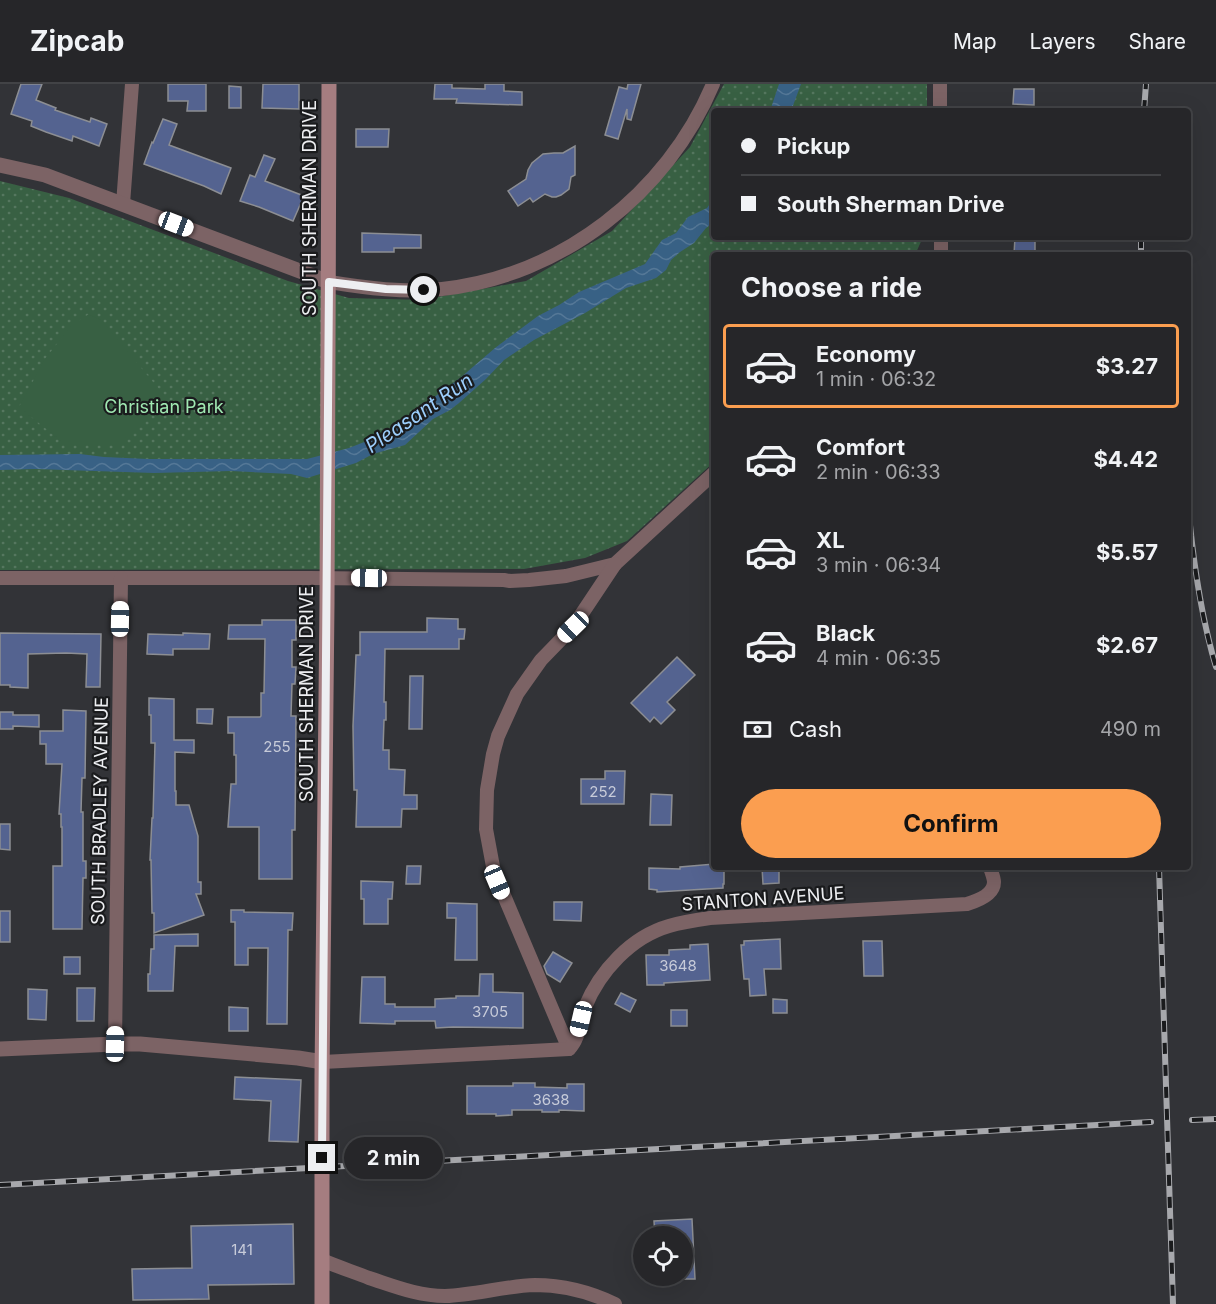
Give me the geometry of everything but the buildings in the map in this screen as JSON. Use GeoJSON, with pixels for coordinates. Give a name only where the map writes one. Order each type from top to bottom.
{"type":"FeatureCollection","features":[{"type":"Feature","properties":{"kind":"main road","name":"SOUTH SHERMAN DRIVE"},"geometry":{"type":"LineString","coordinates":[[322,1304],[329,84]]}},
{"type":"Feature","properties":{"kind":"street"},"geometry":{"type":"LineString","coordinates":[[123,204],[132,84]]}},
{"type":"Feature","properties":{"kind":"street"},"geometry":{"type":"LineString","coordinates":[[0,165],[39,173],[329,282],[402,290],[443,289],[492,279],[521,269],[555,254],[598,229],[631,202],[679,146],[713,84]]}},
{"type":"Feature","properties":{"kind":"street"},"geometry":{"type":"LineString","coordinates":[[940,84],[940,108]]}},
{"type":"Feature","properties":{"kind":"street"},"geometry":{"type":"LineString","coordinates":[[0,1049],[140,1044],[323,1062],[569,1049],[494,872],[486,829],[487,790],[493,754],[498,736],[517,694],[541,660],[573,627],[615,564],[711,476]]}},
{"type":"Feature","properties":{"kind":"street"},"geometry":{"type":"LineString","coordinates":[[0,578],[529,580],[566,576],[615,564]]}},
{"type":"Feature","properties":{"kind":"street","name":"SOUTH BRADLEY AVENUE"},"geometry":{"type":"LineString","coordinates":[[115,1044],[121,578]]}},
{"type":"Feature","properties":{"kind":"street","name":"STANTON AVENUE"},"geometry":{"type":"LineString","coordinates":[[569,1049],[576,1039],[589,999],[606,970],[634,944],[666,927],[710,918],[967,904],[976,902],[993,889],[991,870]]}},
{"type":"Feature","properties":{"kind":"street"},"geometry":{"type":"LineString","coordinates":[[322,1260],[405,1290],[426,1294],[444,1296],[545,1285],[582,1291],[615,1304]]}},
{"type":"Feature","properties":{"kind":"green space","name":"Christian Park"},"geometry":{"type":"Polygon","coordinates":[[[724,84],[927,84],[927,108],[711,108],[724,84]]]}},
{"type":"Feature","properties":{"kind":"green space","name":"Christian Park"},"geometry":{"type":"Polygon","coordinates":[[[711,108],[711,240],[922,240],[916,252],[711,252],[711,465],[627,541],[585,558],[524,569],[0,570],[0,181],[69,198],[288,281],[349,298],[421,300],[526,281],[612,231],[690,147],[711,108]]]}},
{"type":"Feature","properties":{"kind":"green space"},"geometry":{"type":"Polygon","coordinates":[[[89,314],[102,321],[168,400],[117,445],[66,445],[19,407],[45,359],[71,326],[89,314]]]}},
{"type":"Feature","properties":{"kind":"water"},"geometry":{"type":"Polygon","coordinates":[[[779,84],[801,84],[792,108],[771,108],[779,84]]]}},
{"type":"Feature","properties":{"kind":"water","name":"Pleasant Run"},"geometry":{"type":"Polygon","coordinates":[[[711,202],[711,224],[694,243],[671,260],[666,270],[656,278],[626,288],[534,340],[504,360],[459,403],[433,419],[405,445],[307,478],[291,474],[231,471],[154,473],[0,470],[0,455],[80,454],[148,459],[307,459],[349,448],[382,435],[405,419],[538,316],[579,292],[645,264],[662,240],[676,233],[688,217],[707,208],[711,202]]]}},
{"type":"Feature","properties":{"kind":"railway"},"geometry":{"type":"LineString","coordinates":[[1144,108],[1146,84]]}},
{"type":"Feature","properties":{"kind":"railway"},"geometry":{"type":"LineString","coordinates":[[1141,240],[1141,252]]}},
{"type":"Feature","properties":{"kind":"railway"},"geometry":{"type":"LineString","coordinates":[[1191,534],[1200,596],[1216,667]]}},
{"type":"Feature","properties":{"kind":"railway"},"geometry":{"type":"LineString","coordinates":[[1159,870],[1173,1304]]}},
{"type":"Feature","properties":{"kind":"railway"},"geometry":{"type":"LineString","coordinates":[[1192,1120],[1216,1119]]}},
{"type":"Feature","properties":{"kind":"railway"},"geometry":{"type":"LineString","coordinates":[[0,1185],[1151,1122]]}},
{"type":"Feature","properties":{"kind":"route"},"geometry":{"type":"LineString","coordinates":[[322,1158],[329,282],[386,289],[424,290]]}}]}
